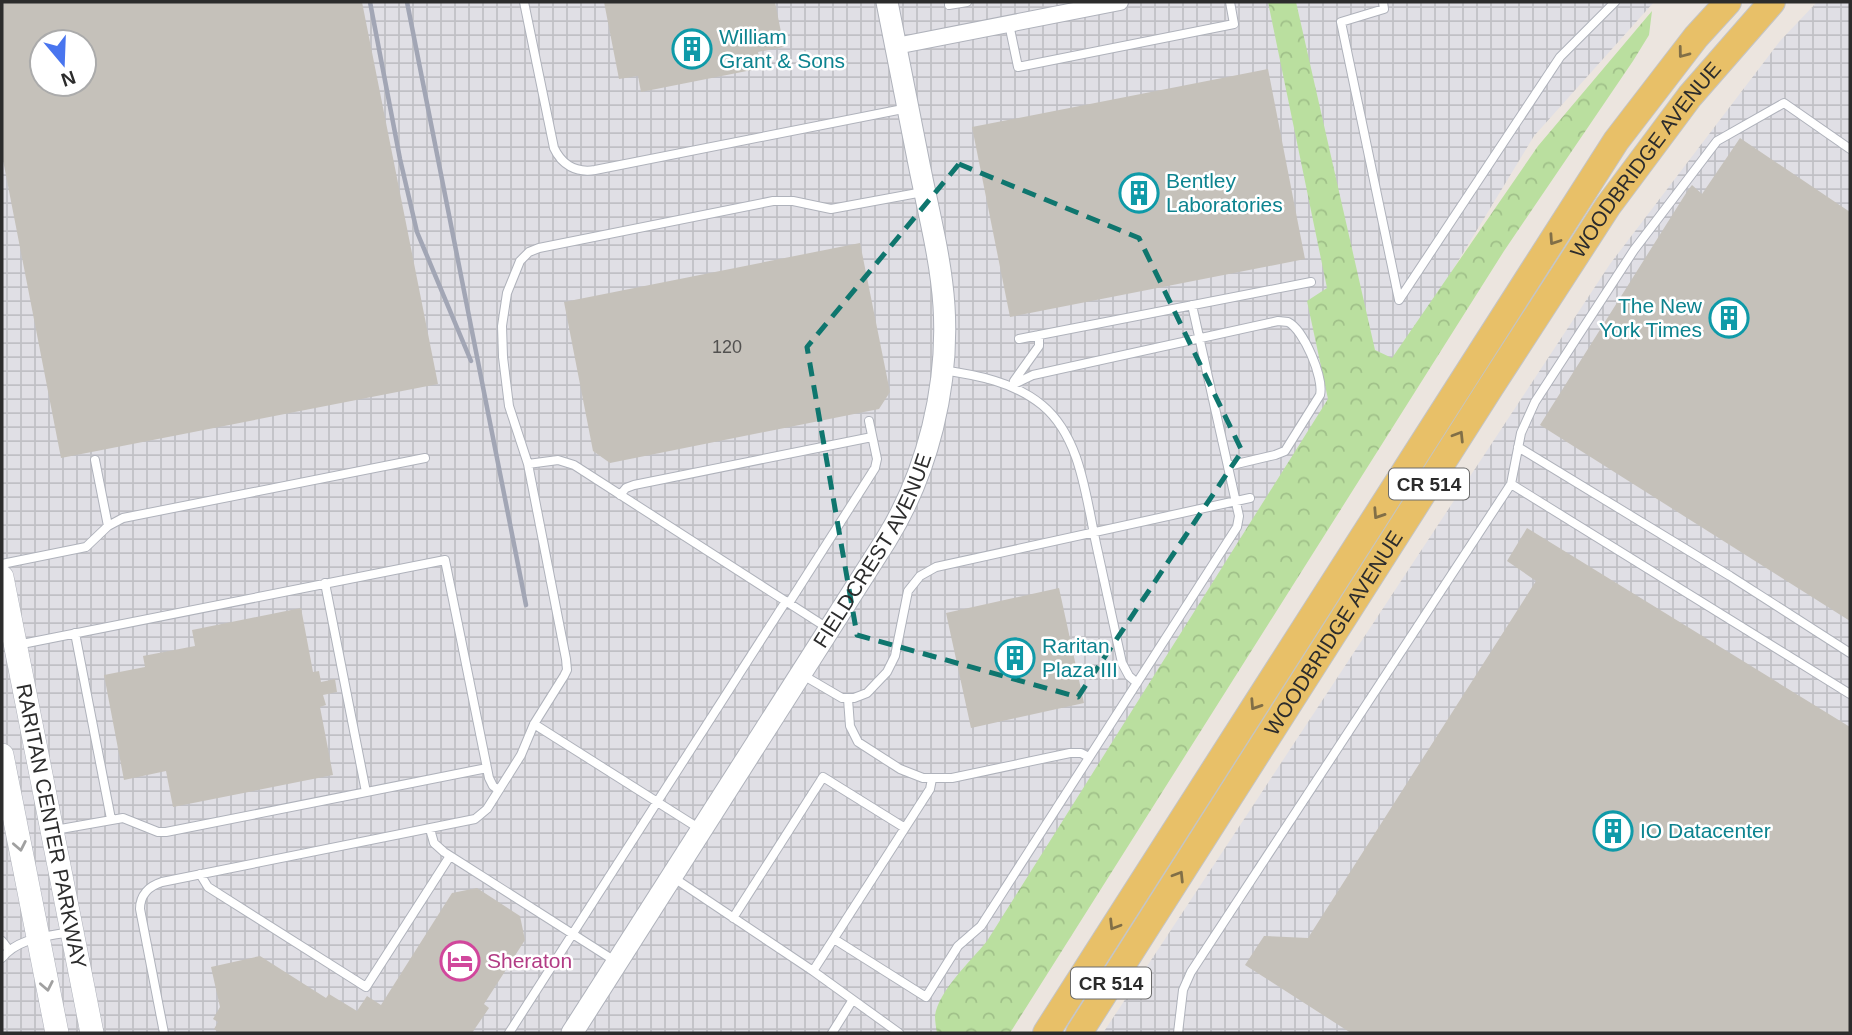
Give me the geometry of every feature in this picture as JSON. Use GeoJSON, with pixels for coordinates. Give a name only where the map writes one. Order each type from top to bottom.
{"type":"FeatureCollection","features":[{"type":"Feature","properties":{"kind":"main road","name":"WOODBRIDGE AVENUE"},"geometry":{"type":"LineString","coordinates":[[1046,1033],[1616,141],[1696,37],[1728,2]]}},
{"type":"Feature","properties":{"kind":"main road","name":"WOODBRIDGE AVENUE"},"geometry":{"type":"LineString","coordinates":[[1079,1033],[1608,206],[1689,96],[1772,2]]}},
{"type":"Feature","properties":{"kind":"main road"},"geometry":{"type":"LineString","coordinates":[[1753,24],[1792,2]]}},
{"type":"Feature","properties":{"kind":"main road","name":"RARITAN CENTER PARKWAY"},"geometry":{"type":"LineString","coordinates":[[2,577],[92,1033]]}},
{"type":"Feature","properties":{"kind":"main road","name":"RARITAN CENTER PARKWAY"},"geometry":{"type":"LineString","coordinates":[[2,755],[57,1033]]}},
{"type":"Feature","properties":{"kind":"street","name":"FIELDCREST AVENUE"},"geometry":{"type":"LineString","coordinates":[[572,1033],[886,540],[906,505],[932,430],[942,370],[943,293],[887,2]]}},
{"type":"Feature","properties":{"kind":"street"},"geometry":{"type":"LineString","coordinates":[[896,46],[1009,24],[1059,8],[1120,2]]}},
{"type":"Feature","properties":{"kind":"lane"},"geometry":{"type":"LineString","coordinates":[[524,2],[552,142],[560,159],[576,169],[595,170],[908,108]]}},
{"type":"Feature","properties":{"kind":"lane"},"geometry":{"type":"LineString","coordinates":[[949,5],[967,2]]}},
{"type":"Feature","properties":{"kind":"lane"},"geometry":{"type":"LineString","coordinates":[[1009,24],[1018,67],[1234,24],[1230,2]]}},
{"type":"Feature","properties":{"kind":"lane"},"geometry":{"type":"LineString","coordinates":[[1383,2],[1384,9],[1341,22],[1399,300],[1559,57],[1615,2]]}},
{"type":"Feature","properties":{"kind":"lane"},"geometry":{"type":"LineString","coordinates":[[1178,1033],[1183,990],[1191,972],[1511,484],[1521,433],[1541,391],[1634,250],[1717,141],[1784,103],[1850,149]]}},
{"type":"Feature","properties":{"kind":"lane"},"geometry":{"type":"LineString","coordinates":[[164,1033],[140,904],[147,890],[157,883],[465,822],[480,816],[521,755],[534,724],[564,676],[567,665],[528,464],[509,406],[502,333],[507,293],[520,261],[529,252],[539,248],[773,201],[793,201],[831,209],[924,191]]}},
{"type":"Feature","properties":{"kind":"lane"},"geometry":{"type":"LineString","coordinates":[[1019,340],[1311,282]]}},
{"type":"Feature","properties":{"kind":"lane"},"geometry":{"type":"LineString","coordinates":[[834,939],[926,997],[958,946],[978,931],[1238,523],[1236,501],[1192,305]]}},
{"type":"Feature","properties":{"kind":"lane"},"geometry":{"type":"LineString","coordinates":[[1010,386],[1033,375],[1278,321],[1289,322],[1300,333],[1321,384],[1318,399],[1284,451],[1228,466]]}},
{"type":"Feature","properties":{"kind":"lane"},"geometry":{"type":"LineString","coordinates":[[1010,386],[1039,346],[1039,335]]}},
{"type":"Feature","properties":{"kind":"lane"},"geometry":{"type":"LineString","coordinates":[[942,370],[975,375],[1010,386],[1041,404],[1064,432],[1079,466],[1122,663],[1129,676],[1137,683]]}},
{"type":"Feature","properties":{"kind":"lane"},"geometry":{"type":"LineString","coordinates":[[509,1033],[872,473],[877,458],[869,421]]}},
{"type":"Feature","properties":{"kind":"lane"},"geometry":{"type":"LineString","coordinates":[[620,495],[626,488],[634,485],[872,437]]}},
{"type":"Feature","properties":{"kind":"lane"},"geometry":{"type":"LineString","coordinates":[[1518,447],[1730,576],[1850,653]]}},
{"type":"Feature","properties":{"kind":"lane"},"geometry":{"type":"LineString","coordinates":[[2,564],[86,547],[108,526],[123,518],[425,458]]}},
{"type":"Feature","properties":{"kind":"lane"},"geometry":{"type":"LineString","coordinates":[[95,460],[108,526]]}},
{"type":"Feature","properties":{"kind":"lane"},"geometry":{"type":"LineString","coordinates":[[528,464],[558,460],[569,463],[830,629]]}},
{"type":"Feature","properties":{"kind":"lane"},"geometry":{"type":"LineString","coordinates":[[1511,484],[1850,694]]}},
{"type":"Feature","properties":{"kind":"lane"},"geometry":{"type":"LineString","coordinates":[[801,674],[837,696],[848,699],[867,693],[887,672],[898,646],[908,591],[915,580],[925,572],[942,565],[1250,498]]}},
{"type":"Feature","properties":{"kind":"lane"},"geometry":{"type":"LineString","coordinates":[[15,645],[446,560],[486,768],[491,782],[499,790]]}},
{"type":"Feature","properties":{"kind":"lane"},"geometry":{"type":"LineString","coordinates":[[325,583],[366,792]]}},
{"type":"Feature","properties":{"kind":"lane"},"geometry":{"type":"LineString","coordinates":[[75,633],[111,819]]}},
{"type":"Feature","properties":{"kind":"lane"},"geometry":{"type":"LineString","coordinates":[[848,699],[852,732],[862,746],[905,772],[932,779],[953,778],[1065,754],[1081,753],[1089,757]]}},
{"type":"Feature","properties":{"kind":"lane"},"geometry":{"type":"LineString","coordinates":[[534,724],[701,830]]}},
{"type":"Feature","properties":{"kind":"lane"},"geometry":{"type":"LineString","coordinates":[[52,831],[123,818],[158,832],[166,832],[486,768]]}},
{"type":"Feature","properties":{"kind":"lane"},"geometry":{"type":"LineString","coordinates":[[733,918],[823,777],[905,828]]}},
{"type":"Feature","properties":{"kind":"lane"},"geometry":{"type":"LineString","coordinates":[[813,971],[930,789],[932,779]]}},
{"type":"Feature","properties":{"kind":"lane"},"geometry":{"type":"LineString","coordinates":[[430,829],[437,846],[450,856],[617,962]]}},
{"type":"Feature","properties":{"kind":"lane"},"geometry":{"type":"LineString","coordinates":[[200,874],[208,887],[366,987],[450,856]]}},
{"type":"Feature","properties":{"kind":"lane"},"geometry":{"type":"LineString","coordinates":[[672,876],[899,1033]]}},
{"type":"Feature","properties":{"kind":"lane"},"geometry":{"type":"LineString","coordinates":[[2,958],[19,944],[72,932]]}},
{"type":"Feature","properties":{"kind":"lane"},"geometry":{"type":"LineString","coordinates":[[2,941],[9,950]]}},
{"type":"Feature","properties":{"kind":"lane"},"geometry":{"type":"LineString","coordinates":[[832,1033],[852,1002]]}},
{"type":"Feature","properties":{"kind":"highlighted area"},"geometry":{"type":"Polygon","coordinates":[[[959,164],[1139,238],[1242,451],[1078,697],[857,635],[807,347],[959,164]]]}},
{"type":"Feature","properties":{"kind":"shaded area"},"geometry":{"type":"Polygon","coordinates":[[[2,2],[1654,2],[1534,136],[1406,347],[1002,1033],[2,1033],[2,2]]]}},
{"type":"Feature","properties":{"kind":"shaded area"},"geometry":{"type":"Polygon","coordinates":[[[1817,2],[1850,2],[1850,1033],[1103,1033],[1610,264],[1780,41],[1817,2]]]}},
{"type":"Feature","properties":{"kind":"green space"},"geometry":{"type":"Polygon","coordinates":[[[1268,2],[1296,2],[1375,350],[1392,358],[1538,146],[1652,11],[1649,35],[1633,61],[1504,251],[1010,1033],[937,1033],[935,1016],[942,996],[987,941],[1328,399],[1307,301],[1327,288],[1268,2]]]}},
{"type":"Feature","properties":{"kind":"building"},"geometry":{"type":"Polygon","coordinates":[[[2,2],[362,2],[438,384],[61,458],[2,155],[2,2]]]}},
{"type":"Feature","properties":{"kind":"building","name":"William Grant & Sons"},"geometry":{"type":"Polygon","coordinates":[[[604,2],[775,2],[784,47],[758,52],[762,68],[641,92],[638,76],[619,79],[604,2]]]}},
{"type":"Feature","properties":{"kind":"building","name":"Bentley Laboratories"},"geometry":{"type":"Polygon","coordinates":[[[1268,69],[1305,259],[1010,317],[972,127],[1268,69]]]}},
{"type":"Feature","properties":{"kind":"building","name":"The New York Times"},"geometry":{"type":"Polygon","coordinates":[[[1740,138],[1850,212],[1850,621],[1540,425],[1688,190],[1692,185],[1702,194],[1740,138]]]}},
{"type":"Feature","properties":{"kind":"building"},"geometry":{"type":"Polygon","coordinates":[[[860,243],[890,392],[879,409],[610,463],[593,451],[564,302],[860,243]]]}},
{"type":"Feature","properties":{"kind":"building","name":"IO Datacenter"},"geometry":{"type":"Polygon","coordinates":[[[1527,528],[1850,727],[1850,1033],[1351,1033],[1245,965],[1264,936],[1308,938],[1536,581],[1507,561],[1527,528]]]}},
{"type":"Feature","properties":{"kind":"building","name":"Raritan Plaza III"},"geometry":{"type":"Polygon","coordinates":[[[1059,588],[1084,703],[971,728],[946,613],[1059,588]]]}},
{"type":"Feature","properties":{"kind":"building"},"geometry":{"type":"Polygon","coordinates":[[[301,608],[313,672],[319,671],[321,682],[335,679],[337,692],[323,695],[326,705],[320,707],[333,775],[173,807],[166,771],[124,780],[104,675],[145,667],[143,656],[195,646],[192,630],[301,608]]]}},
{"type":"Feature","properties":{"kind":"building","name":"Sheraton"},"geometry":{"type":"Polygon","coordinates":[[[477,888],[520,916],[525,940],[484,1004],[489,1008],[472,1033],[220,1033],[214,1029],[218,1022],[213,1019],[220,1007],[211,967],[260,956],[326,998],[329,994],[357,1011],[367,996],[381,1005],[452,893],[477,888]]]}},
{"type":"Feature","properties":{"kind":"railway"},"geometry":{"type":"LineString","coordinates":[[370,2],[417,232],[471,361]]}},
{"type":"Feature","properties":{"kind":"railway"},"geometry":{"type":"LineString","coordinates":[[407,2],[526,605]]}},
{"type":"Feature","properties":{"kind":"place","name":"William Grant & Sons"},"geometry":{"type":"Point","coordinates":[692,49]}},
{"type":"Feature","properties":{"kind":"place","name":"Bentley Laboratories"},"geometry":{"type":"Point","coordinates":[1139,193]}},
{"type":"Feature","properties":{"kind":"place","name":"The New York Times"},"geometry":{"type":"Point","coordinates":[1729,318]}},
{"type":"Feature","properties":{"kind":"place","name":"Raritan Plaza III"},"geometry":{"type":"Point","coordinates":[1015,658]}},
{"type":"Feature","properties":{"kind":"place","name":"IO Datacenter"},"geometry":{"type":"Point","coordinates":[1613,831]}},
{"type":"Feature","properties":{"kind":"place","name":"Sheraton"},"geometry":{"type":"Point","coordinates":[460,961]}}]}
